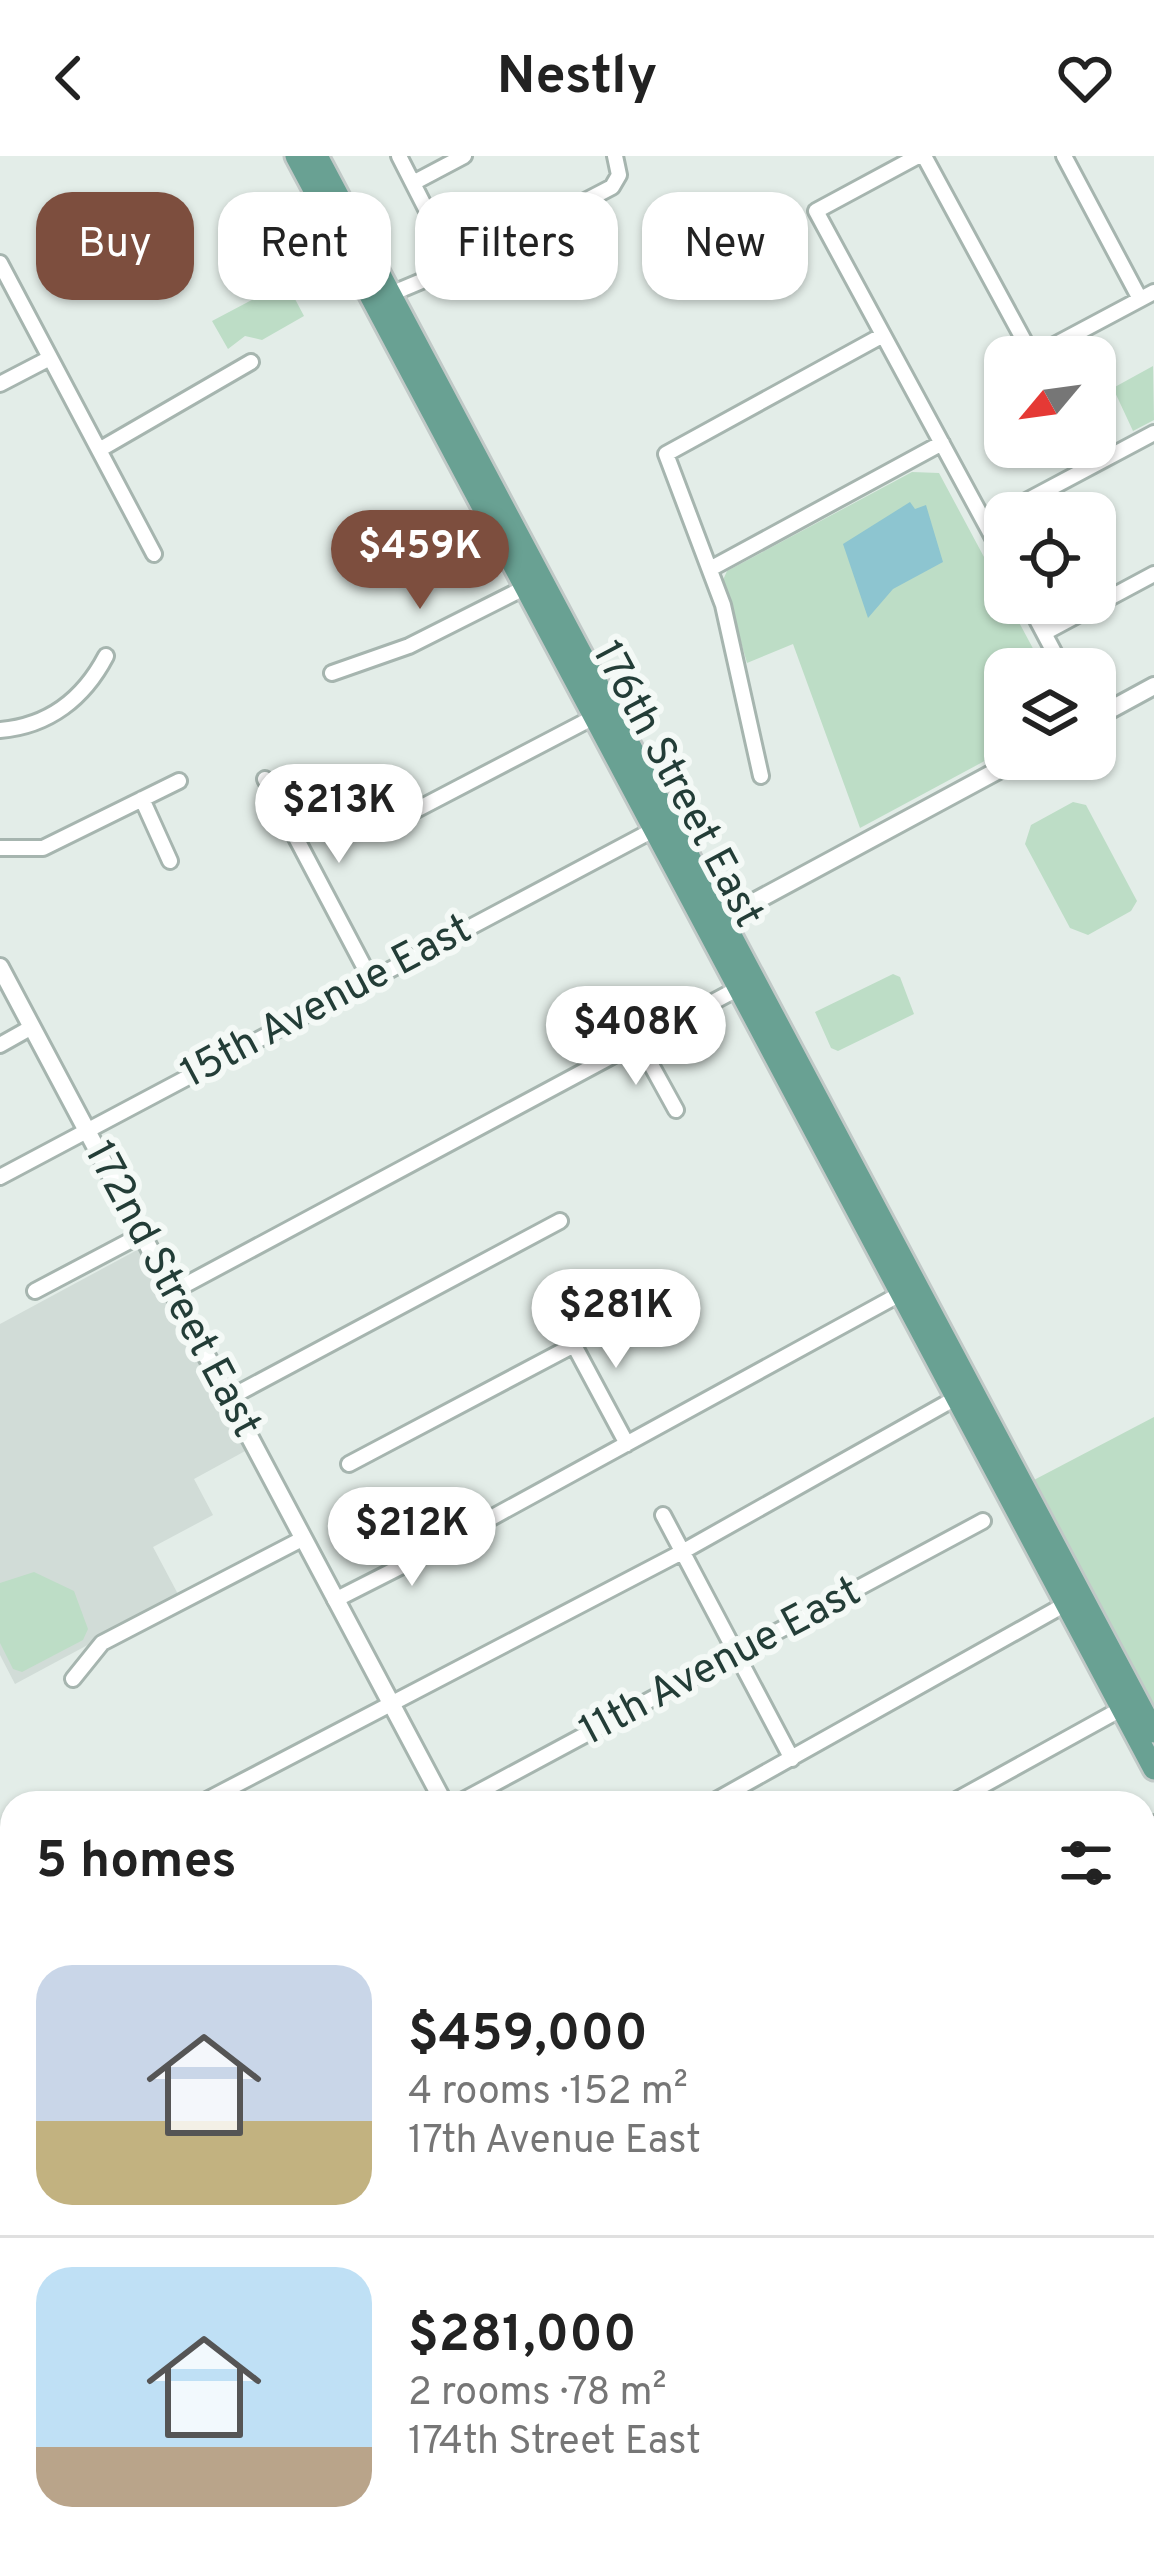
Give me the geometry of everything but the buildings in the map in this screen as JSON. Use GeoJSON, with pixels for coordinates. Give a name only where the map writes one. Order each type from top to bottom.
{"type":"FeatureCollection","features":[{"type":"Feature","properties":{"kind":"main road","name":"176th Street East"},"geometry":{"type":"LineString","coordinates":[[296,156],[316,192]]}},
{"type":"Feature","properties":{"kind":"main road","name":"176th Street East"},"geometry":{"type":"LineString","coordinates":[[317,156],[393,292],[567,641],[716,922],[814,1094],[1154,1732]]}},
{"type":"Feature","properties":{"kind":"main road","name":"176th Street East"},"geometry":{"type":"LineString","coordinates":[[376,300],[526,587],[567,641],[596,716],[655,829],[716,922],[739,988],[1154,1769]]}},
{"type":"Feature","properties":{"kind":"main road"},"geometry":{"type":"LineString","coordinates":[[391,328],[403,336],[432,387],[449,400]]}},
{"type":"Feature","properties":{"kind":"main road"},"geometry":{"type":"LineString","coordinates":[[739,988],[751,994],[800,1082],[814,1094]]}},
{"type":"Feature","properties":{"kind":"main road"},"geometry":{"type":"LineString","coordinates":[[954,1399],[966,1404],[998,1461],[1013,1472]]}},
{"type":"Feature","properties":{"kind":"street"},"geometry":{"type":"LineString","coordinates":[[399,156],[418,192]]}},
{"type":"Feature","properties":{"kind":"street"},"geometry":{"type":"LineString","coordinates":[[413,183],[464,156]]}},
{"type":"Feature","properties":{"kind":"street"},"geometry":{"type":"LineString","coordinates":[[602,192],[620,175],[615,156]]}},
{"type":"Feature","properties":{"kind":"street"},"geometry":{"type":"LineString","coordinates":[[984,520],[816,212],[921,156],[1021,336]]}},
{"type":"Feature","properties":{"kind":"street"},"geometry":{"type":"LineString","coordinates":[[1064,156],[1147,295],[1072,336]]}},
{"type":"Feature","properties":{"kind":"street"},"geometry":{"type":"LineString","coordinates":[[0,263],[154,554]]}},
{"type":"Feature","properties":{"kind":"street"},"geometry":{"type":"LineString","coordinates":[[393,292],[415,282]]}},
{"type":"Feature","properties":{"kind":"street"},"geometry":{"type":"LineString","coordinates":[[761,776],[729,624],[666,454],[883,335]]}},
{"type":"Feature","properties":{"kind":"street"},"geometry":{"type":"LineString","coordinates":[[0,384],[50,358]]}},
{"type":"Feature","properties":{"kind":"street"},"geometry":{"type":"LineString","coordinates":[[99,450],[251,362]]}},
{"type":"Feature","properties":{"kind":"street"},"geometry":{"type":"LineString","coordinates":[[1116,453],[1154,433]]}},
{"type":"Feature","properties":{"kind":"street"},"geometry":{"type":"LineString","coordinates":[[710,569],[942,443]]}},
{"type":"Feature","properties":{"kind":"street"},"geometry":{"type":"LineString","coordinates":[[1044,492],[1088,468]]}},
{"type":"Feature","properties":{"kind":"street"},"geometry":{"type":"LineString","coordinates":[[1044,633],[1154,574]]}},
{"type":"Feature","properties":{"kind":"street"},"geometry":{"type":"LineString","coordinates":[[332,673],[409,646],[526,587]]}},
{"type":"Feature","properties":{"kind":"street"},"geometry":{"type":"LineString","coordinates":[[1039,624],[1052,648]]}},
{"type":"Feature","properties":{"kind":"street"},"geometry":{"type":"LineString","coordinates":[[0,730],[24,727],[73,702],[106,656]]}},
{"type":"Feature","properties":{"kind":"street"},"geometry":{"type":"LineString","coordinates":[[1116,707],[1154,686]]}},
{"type":"Feature","properties":{"kind":"street"},"geometry":{"type":"LineString","coordinates":[[384,815],[416,810],[596,716]]}},
{"type":"Feature","properties":{"kind":"street"},"geometry":{"type":"LineString","coordinates":[[716,922],[984,778]]}},
{"type":"Feature","properties":{"kind":"street"},"geometry":{"type":"LineString","coordinates":[[265,779],[369,976]]}},
{"type":"Feature","properties":{"kind":"street"},"geometry":{"type":"LineString","coordinates":[[0,848],[44,848],[178,781]]}},
{"type":"Feature","properties":{"kind":"street"},"geometry":{"type":"LineString","coordinates":[[142,799],[170,861]]}},
{"type":"Feature","properties":{"kind":"street","name":"15th Avenue East"},"geometry":{"type":"LineString","coordinates":[[0,1177],[369,976],[554,886],[655,829]]}},
{"type":"Feature","properties":{"kind":"street","name":"172nd Street East"},"geometry":{"type":"LineString","coordinates":[[0,967],[437,1791]]}},
{"type":"Feature","properties":{"kind":"street"},"geometry":{"type":"LineString","coordinates":[[172,1292],[739,988]]}},
{"type":"Feature","properties":{"kind":"street"},"geometry":{"type":"LineString","coordinates":[[0,1045],[32,1027]]}},
{"type":"Feature","properties":{"kind":"street"},"geometry":{"type":"LineString","coordinates":[[638,1041],[676,1109]]}},
{"type":"Feature","properties":{"kind":"street"},"geometry":{"type":"LineString","coordinates":[[229,1398],[560,1221]]}},
{"type":"Feature","properties":{"kind":"street"},"geometry":{"type":"LineString","coordinates":[[35,1291],[142,1234]]}},
{"type":"Feature","properties":{"kind":"street"},"geometry":{"type":"LineString","coordinates":[[491,1518],[900,1294]]}},
{"type":"Feature","properties":{"kind":"street"},"geometry":{"type":"LineString","coordinates":[[561,1321],[627,1444]]}},
{"type":"Feature","properties":{"kind":"street"},"geometry":{"type":"LineString","coordinates":[[349,1464],[574,1345]]}},
{"type":"Feature","properties":{"kind":"street"},"geometry":{"type":"LineString","coordinates":[[225,1791],[682,1552],[954,1399]]}},
{"type":"Feature","properties":{"kind":"street"},"geometry":{"type":"LineString","coordinates":[[663,1515],[792,1760]]}},
{"type":"Feature","properties":{"kind":"street","name":"11th Avenue East"},"geometry":{"type":"LineString","coordinates":[[481,1791],[983,1521]]}},
{"type":"Feature","properties":{"kind":"street"},"geometry":{"type":"LineString","coordinates":[[335,1600],[467,1533]]}},
{"type":"Feature","properties":{"kind":"street"},"geometry":{"type":"LineString","coordinates":[[73,1679],[102,1643],[302,1539]]}},
{"type":"Feature","properties":{"kind":"street"},"geometry":{"type":"LineString","coordinates":[[734,1791],[1064,1605]]}},
{"type":"Feature","properties":{"kind":"street"},"geometry":{"type":"LineString","coordinates":[[973,1791],[1120,1709]]}},
{"type":"Feature","properties":{"kind":"shaded area"},"geometry":{"type":"Polygon","coordinates":[[[139,1249],[247,1450],[194,1479],[213,1515],[153,1547],[179,1596],[15,1684],[0,1655],[0,1324],[139,1249]]]}},
{"type":"Feature","properties":{"kind":"green space"},"geometry":{"type":"Polygon","coordinates":[[[252,300],[296,300],[304,316],[262,340],[245,336],[228,349],[212,321],[252,300]]]}},
{"type":"Feature","properties":{"kind":"green space"},"geometry":{"type":"Polygon","coordinates":[[[1153,366],[1154,420],[1133,431],[1116,386],[1153,366]]]}},
{"type":"Feature","properties":{"kind":"green space"},"geometry":{"type":"Polygon","coordinates":[[[912,472],[939,473],[984,557],[984,624],[1020,624],[1033,648],[984,648],[984,761],[860,828],[793,644],[747,663],[723,580],[727,571],[912,472]]]}},
{"type":"Feature","properties":{"kind":"green space"},"geometry":{"type":"Polygon","coordinates":[[[1073,802],[1086,805],[1137,901],[1131,911],[1088,935],[1070,928],[1025,844],[1031,825],[1073,802]]]}},
{"type":"Feature","properties":{"kind":"green space"},"geometry":{"type":"Polygon","coordinates":[[[893,974],[900,977],[914,1014],[838,1051],[831,1048],[815,1012],[893,974]]]}},
{"type":"Feature","properties":{"kind":"green space"},"geometry":{"type":"Polygon","coordinates":[[[1154,1417],[1154,1710],[1032,1481],[1154,1417]]]}},
{"type":"Feature","properties":{"kind":"green space"},"geometry":{"type":"Polygon","coordinates":[[[34,1572],[74,1591],[88,1629],[83,1640],[22,1672],[13,1669],[0,1643],[0,1583],[34,1572]]]}},
{"type":"Feature","properties":{"kind":"water"},"geometry":{"type":"Polygon","coordinates":[[[910,502],[915,509],[926,505],[943,562],[893,589],[868,618],[843,544],[910,502]]]}}]}
